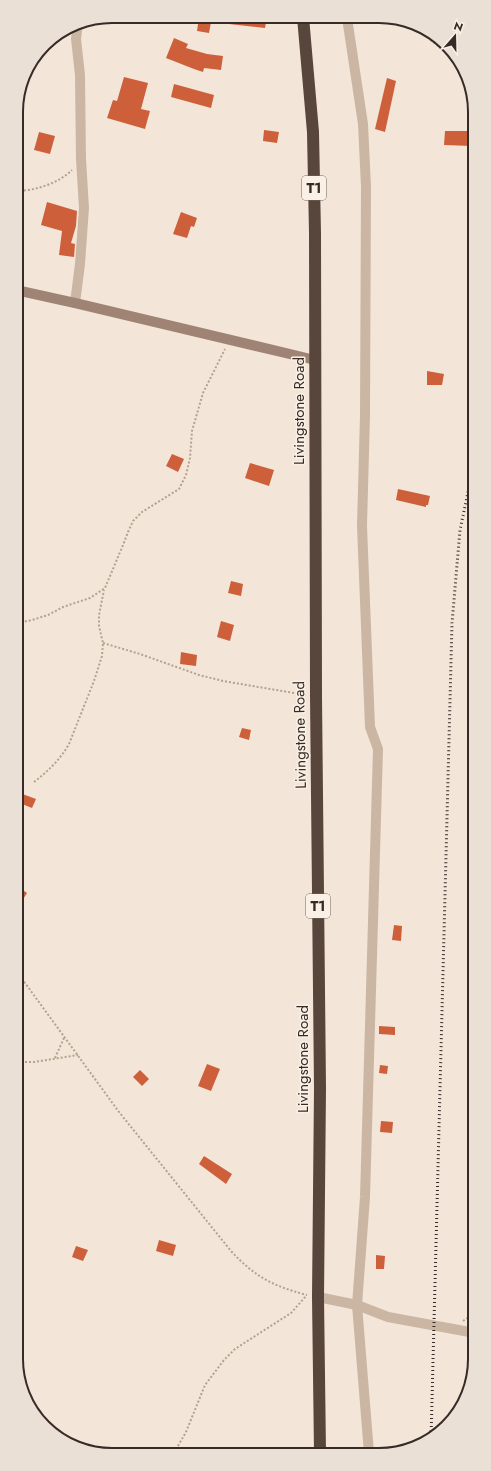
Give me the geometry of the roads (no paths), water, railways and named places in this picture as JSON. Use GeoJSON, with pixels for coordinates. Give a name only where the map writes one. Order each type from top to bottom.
{"type":"FeatureCollection","features":[{"type":"Feature","properties":{"kind":"highway","name":"Livingstone Road"},"geometry":{"type":"LineString","coordinates":[[304,23],[313,132],[315,233],[316,697],[320,1088],[312,1296],[320,1448]]}},
{"type":"Feature","properties":{"kind":"street"},"geometry":{"type":"LineString","coordinates":[[348,23],[363,124],[366,187],[365,407],[362,526],[370,727],[378,749],[366,1190],[357,1305],[370,1448]]}},
{"type":"Feature","properties":{"kind":"street"},"geometry":{"type":"LineString","coordinates":[[75,303],[80,264],[84,208],[81,159],[80,75],[76,39],[77,30]]}},
{"type":"Feature","properties":{"kind":"street"},"geometry":{"type":"LineString","coordinates":[[23,292],[315,360]]}},
{"type":"Feature","properties":{"kind":"street"},"geometry":{"type":"LineString","coordinates":[[312,1296],[357,1305],[388,1317],[468,1331]]}},
{"type":"Feature","properties":{"kind":"railway"},"geometry":{"type":"LineString","coordinates":[[431,1431],[452,623],[460,530],[468,492]]}}]}
